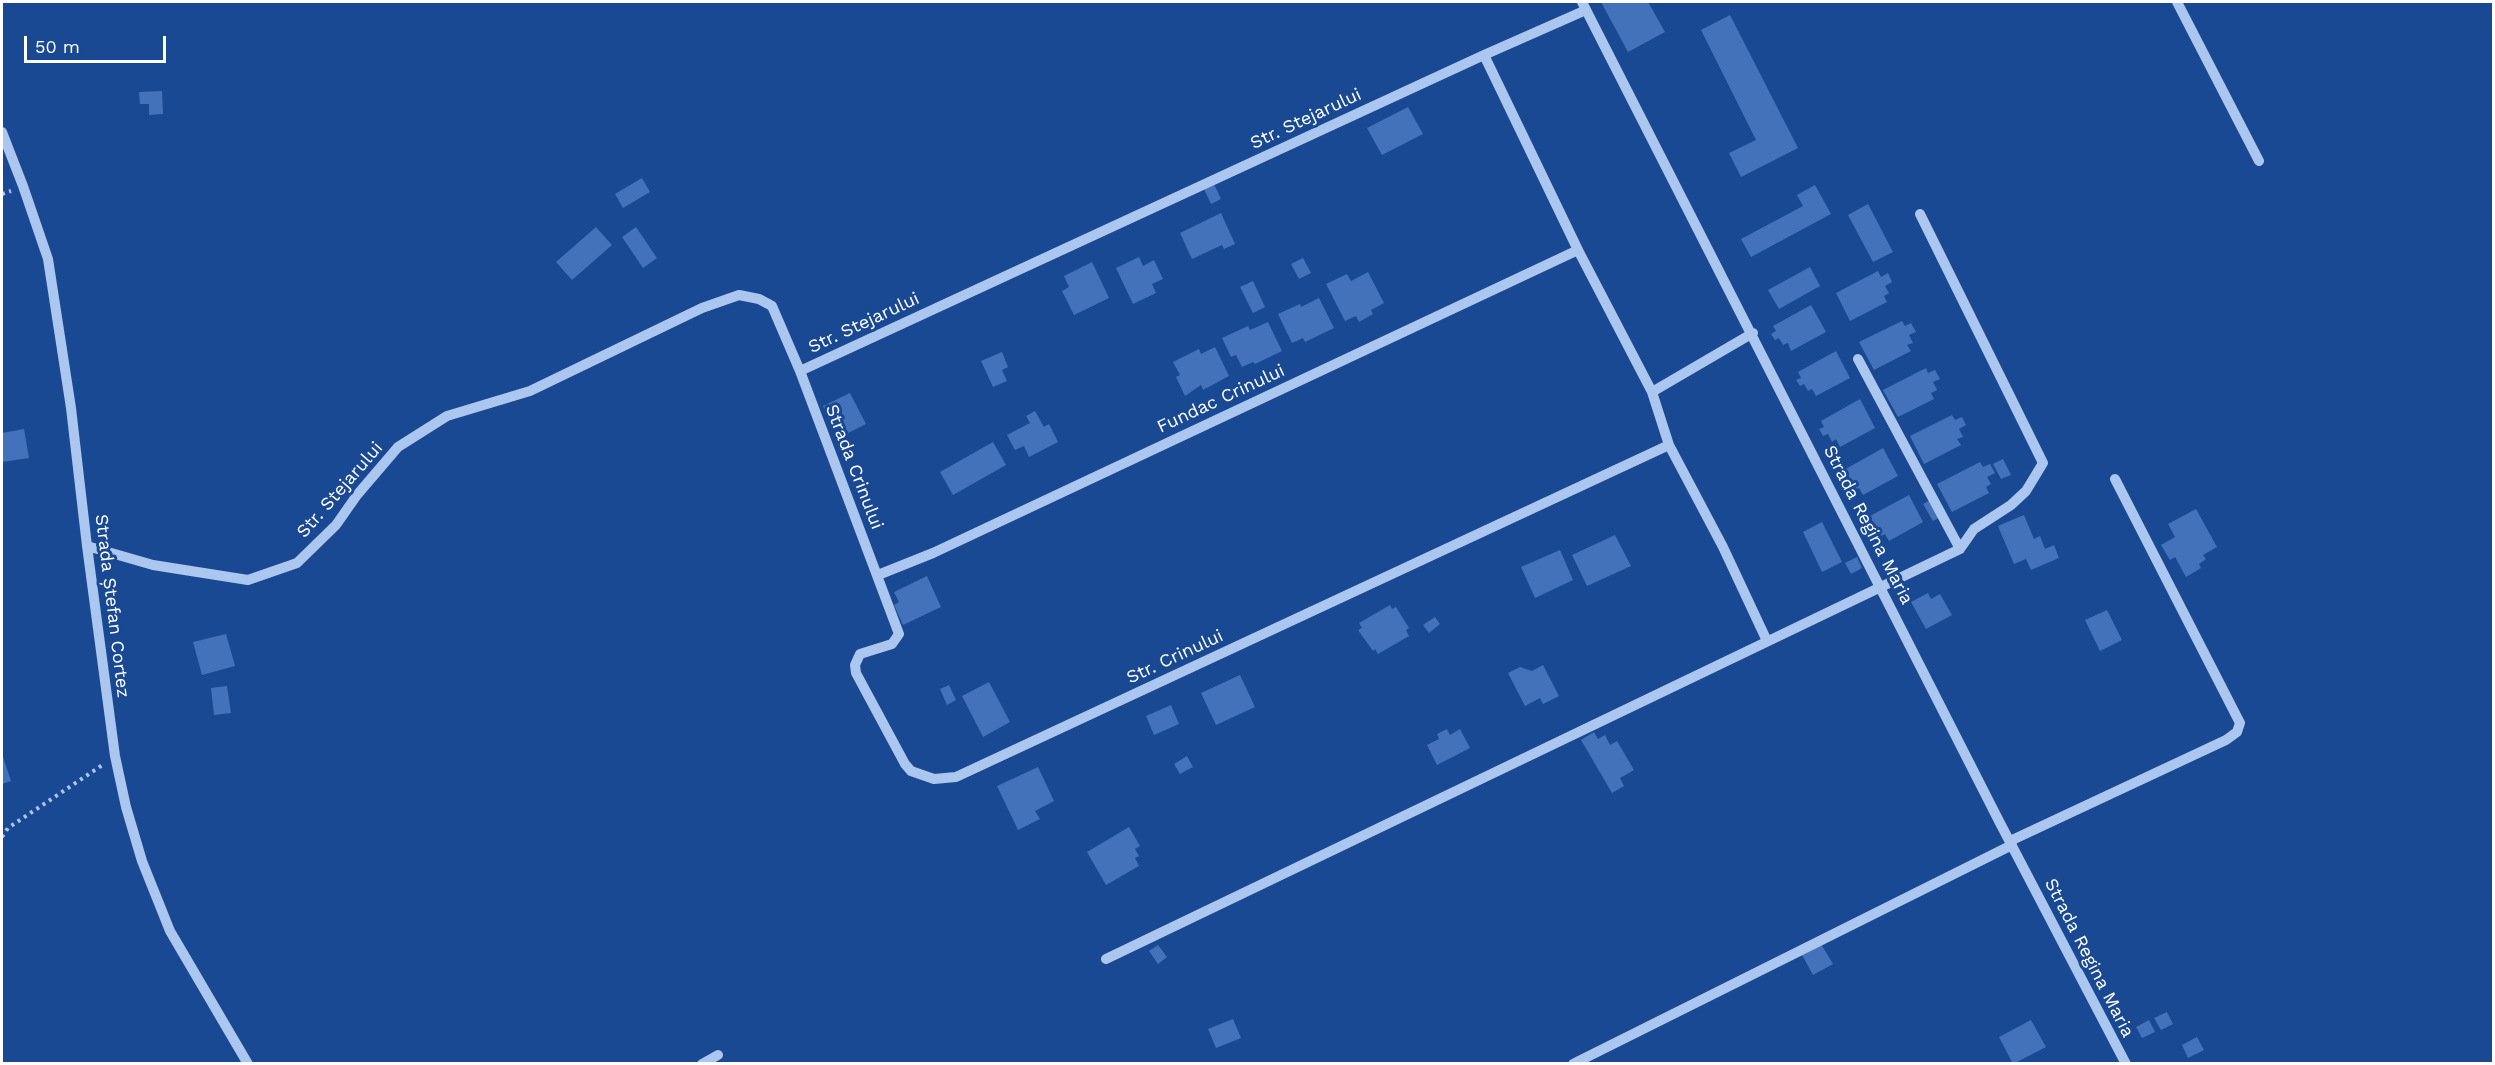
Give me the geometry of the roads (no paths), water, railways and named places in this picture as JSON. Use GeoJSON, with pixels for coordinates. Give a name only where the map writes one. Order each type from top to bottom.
{"type":"FeatureCollection","features":[{"type":"Feature","properties":{"kind":"street"},"geometry":{"type":"LineString","coordinates":[[2177,2],[2259,161]]}},
{"type":"Feature","properties":{"kind":"street","name":"Str. Stejarului"},"geometry":{"type":"LineString","coordinates":[[87,546],[153,565],[248,580],[297,563],[336,525],[357,495],[398,447],[447,416],[530,391],[702,308],[739,295],[759,299],[772,306],[800,371],[1484,55],[1584,6]]}},
{"type":"Feature","properties":{"kind":"street","name":"Strada Regina Maria"},"geometry":{"type":"LineString","coordinates":[[1584,6],[2126,1064]]}},
{"type":"Feature","properties":{"kind":"street"},"geometry":{"type":"LineString","coordinates":[[1484,55],[1578,250],[1652,393],[1669,445],[1723,547],[1767,640]]}},
{"type":"Feature","properties":{"kind":"street","name":"Strada Ștefan Cortez"},"geometry":{"type":"LineString","coordinates":[[2,132],[48,258],[71,408],[115,756],[126,807],[142,861],[170,932],[248,1064]]}},
{"type":"Feature","properties":{"kind":"street"},"geometry":{"type":"LineString","coordinates":[[1106,959],[1960,549],[1974,530],[2011,505],[2026,491],[2043,463],[1920,214]]}},
{"type":"Feature","properties":{"kind":"street","name":"Fundac Crinului"},"geometry":{"type":"LineString","coordinates":[[878,575],[944,548],[1578,250]]}},
{"type":"Feature","properties":{"kind":"street"},"geometry":{"type":"LineString","coordinates":[[1652,393],[1753,333]]}},
{"type":"Feature","properties":{"kind":"street"},"geometry":{"type":"LineString","coordinates":[[1858,358],[1960,549]]}},
{"type":"Feature","properties":{"kind":"street","name":"Strada Crinului"},"geometry":{"type":"LineString","coordinates":[[800,371],[878,575]]}},
{"type":"Feature","properties":{"kind":"street","name":"Str. Crinului"},"geometry":{"type":"LineString","coordinates":[[878,575],[899,634],[892,644],[860,654],[855,665],[856,673],[905,764],[911,771],[934,779],[956,777],[1669,445]]}},
{"type":"Feature","properties":{"kind":"street"},"geometry":{"type":"LineString","coordinates":[[1573,1064],[2011,843],[2226,740],[2237,732],[2240,723],[2115,479]]}},
{"type":"Feature","properties":{"kind":"street"},"geometry":{"type":"LineString","coordinates":[[702,1064],[718,1055]]}}]}
